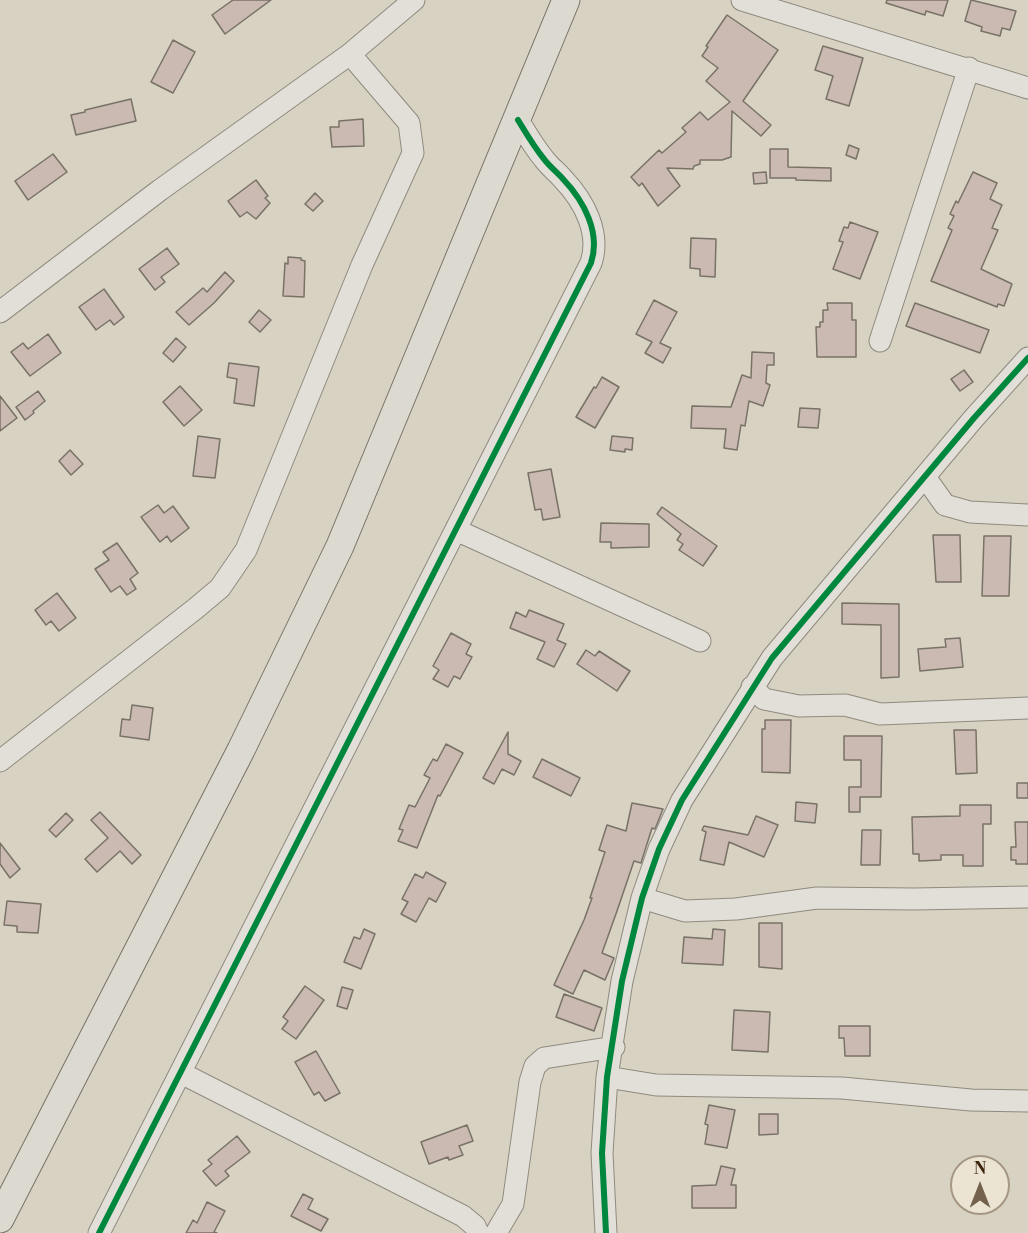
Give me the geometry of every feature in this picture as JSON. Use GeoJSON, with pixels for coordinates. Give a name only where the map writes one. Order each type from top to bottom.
{"type":"FeatureCollection","features":[{"type":"Feature","properties":{"kind":"main road"},"geometry":{"type":"LineString","coordinates":[[0,1219],[236,760],[340,546],[566,0]]}},
{"type":"Feature","properties":{"kind":"street"},"geometry":{"type":"LineString","coordinates":[[0,312],[160,190],[350,54],[414,0]]}},
{"type":"Feature","properties":{"kind":"street"},"geometry":{"type":"LineString","coordinates":[[742,0],[1028,88]]}},
{"type":"Feature","properties":{"kind":"street"},"geometry":{"type":"LineString","coordinates":[[0,761],[220,588],[246,550],[362,265],[413,153],[409,123],[350,54]]}},
{"type":"Feature","properties":{"kind":"street"},"geometry":{"type":"LineString","coordinates":[[880,342],[969,68]]}},
{"type":"Feature","properties":{"kind":"street"},"geometry":{"type":"LineString","coordinates":[[99,1233],[591,263],[595,251],[594,233],[583,206],[565,181],[544,159],[518,120]]}},
{"type":"Feature","properties":{"kind":"street"},"geometry":{"type":"LineString","coordinates":[[606,1233],[602,1153],[607,1077],[614,1047],[622,981],[642,898],[659,849],[682,800],[772,658],[1028,358]]}},
{"type":"Feature","properties":{"kind":"street"},"geometry":{"type":"LineString","coordinates":[[925,477],[945,505],[970,512],[1028,515]]}},
{"type":"Feature","properties":{"kind":"street"},"geometry":{"type":"LineString","coordinates":[[456,530],[700,641]]}},
{"type":"Feature","properties":{"kind":"street"},"geometry":{"type":"LineString","coordinates":[[752,687],[764,699],[787,704],[798,706],[845,705],[880,714],[1028,708]]}},
{"type":"Feature","properties":{"kind":"street"},"geometry":{"type":"LineString","coordinates":[[642,898],[685,911],[736,909],[817,898],[1028,897]]}},
{"type":"Feature","properties":{"kind":"street"},"geometry":{"type":"LineString","coordinates":[[496,1233],[513,1204],[530,1082],[535,1066],[544,1058],[614,1047]]}},
{"type":"Feature","properties":{"kind":"street"},"geometry":{"type":"LineString","coordinates":[[181,1072],[463,1216],[475,1226],[478,1233]]}},
{"type":"Feature","properties":{"kind":"street"},"geometry":{"type":"LineString","coordinates":[[607,1077],[656,1085],[842,1088],[971,1100],[1028,1101]]}},
{"type":"Feature","properties":{"kind":"building"},"geometry":{"type":"Polygon","coordinates":[[[233,0],[271,0],[225,34],[212,15],[233,0]]]}},
{"type":"Feature","properties":{"kind":"building"},"geometry":{"type":"Polygon","coordinates":[[[887,0],[948,0],[943,16],[926,11],[925,15],[886,3],[887,0]]]}},
{"type":"Feature","properties":{"kind":"building"},"geometry":{"type":"Polygon","coordinates":[[[971,0],[1016,11],[1010,30],[1002,28],[1000,36],[981,31],[982,27],[965,21],[971,0]]]}},
{"type":"Feature","properties":{"kind":"building"},"geometry":{"type":"Polygon","coordinates":[[[727,15],[778,50],[743,101],[771,125],[761,136],[732,111],[731,157],[722,160],[700,160],[700,164],[694,166],[693,169],[667,168],[680,186],[658,206],[642,183],[639,186],[631,177],[659,150],[662,153],[686,132],[682,128],[700,112],[708,120],[730,102],[706,81],[718,68],[702,56],[727,15]]]}},
{"type":"Feature","properties":{"kind":"building"},"geometry":{"type":"Polygon","coordinates":[[[173,40],[195,52],[173,93],[151,82],[173,40]]]}},
{"type":"Feature","properties":{"kind":"building"},"geometry":{"type":"Polygon","coordinates":[[[823,46],[863,58],[849,106],[826,99],[833,76],[815,70],[823,46]]]}},
{"type":"Feature","properties":{"kind":"building"},"geometry":{"type":"Polygon","coordinates":[[[131,99],[136,121],[76,135],[71,115],[131,99]]]}},
{"type":"Feature","properties":{"kind":"building"},"geometry":{"type":"Polygon","coordinates":[[[363,119],[364,146],[332,147],[330,127],[339,127],[339,121],[363,119]]]}},
{"type":"Feature","properties":{"kind":"building"},"geometry":{"type":"Polygon","coordinates":[[[849,145],[859,149],[856,159],[846,155],[849,145]]]}},
{"type":"Feature","properties":{"kind":"building"},"geometry":{"type":"Polygon","coordinates":[[[770,149],[788,149],[788,167],[831,168],[831,181],[770,178],[770,149]]]}},
{"type":"Feature","properties":{"kind":"building"},"geometry":{"type":"Polygon","coordinates":[[[53,154],[67,172],[28,200],[15,181],[53,154]]]}},
{"type":"Feature","properties":{"kind":"building"},"geometry":{"type":"Polygon","coordinates":[[[766,172],[767,183],[754,184],[753,173],[766,172]]]}},
{"type":"Feature","properties":{"kind":"building"},"geometry":{"type":"Polygon","coordinates":[[[973,172],[997,183],[990,199],[1002,205],[992,228],[998,230],[981,269],[1012,284],[1004,306],[998,304],[997,307],[931,281],[952,230],[948,228],[954,216],[950,214],[973,172]]]}},
{"type":"Feature","properties":{"kind":"building"},"geometry":{"type":"Polygon","coordinates":[[[256,180],[268,196],[265,198],[270,203],[256,219],[247,212],[240,217],[228,201],[256,180]]]}},
{"type":"Feature","properties":{"kind":"building"},"geometry":{"type":"Polygon","coordinates":[[[315,193],[323,201],[313,211],[305,204],[315,193]]]}},
{"type":"Feature","properties":{"kind":"building"},"geometry":{"type":"Polygon","coordinates":[[[850,222],[878,232],[860,279],[833,269],[843,242],[839,241],[844,227],[848,228],[850,222]]]}},
{"type":"Feature","properties":{"kind":"building"},"geometry":{"type":"Polygon","coordinates":[[[691,238],[716,239],[715,277],[700,276],[700,269],[690,268],[691,238]]]}},
{"type":"Feature","properties":{"kind":"building"},"geometry":{"type":"Polygon","coordinates":[[[167,248],[179,264],[161,277],[165,282],[155,290],[139,269],[167,248]]]}},
{"type":"Feature","properties":{"kind":"building"},"geometry":{"type":"Polygon","coordinates":[[[288,257],[301,258],[305,261],[304,297],[283,296],[285,263],[288,264],[288,257]]]}},
{"type":"Feature","properties":{"kind":"building"},"geometry":{"type":"Polygon","coordinates":[[[225,272],[234,281],[189,325],[176,312],[203,288],[207,292],[225,272]]]}},
{"type":"Feature","properties":{"kind":"building"},"geometry":{"type":"Polygon","coordinates":[[[104,289],[124,317],[114,325],[110,320],[96,330],[79,307],[104,289]]]}},
{"type":"Feature","properties":{"kind":"building"},"geometry":{"type":"Polygon","coordinates":[[[654,300],[677,312],[660,343],[671,348],[663,363],[645,353],[652,342],[636,334],[654,300]]]}},
{"type":"Feature","properties":{"kind":"building"},"geometry":{"type":"Polygon","coordinates":[[[827,303],[852,303],[852,320],[856,320],[856,357],[817,357],[816,327],[820,327],[820,322],[823,322],[823,310],[828,310],[827,303]]]}},
{"type":"Feature","properties":{"kind":"building"},"geometry":{"type":"Polygon","coordinates":[[[915,303],[989,330],[980,353],[906,326],[915,303]]]}},
{"type":"Feature","properties":{"kind":"building"},"geometry":{"type":"Polygon","coordinates":[[[259,310],[271,320],[260,332],[249,322],[259,310]]]}},
{"type":"Feature","properties":{"kind":"building"},"geometry":{"type":"Polygon","coordinates":[[[48,334],[61,353],[30,376],[11,352],[23,343],[28,349],[48,334]]]}},
{"type":"Feature","properties":{"kind":"building"},"geometry":{"type":"Polygon","coordinates":[[[176,338],[186,347],[173,362],[163,353],[176,338]]]}},
{"type":"Feature","properties":{"kind":"building"},"geometry":{"type":"Polygon","coordinates":[[[752,352],[774,353],[774,365],[767,365],[766,383],[770,385],[763,406],[749,401],[745,426],[741,425],[737,450],[724,448],[726,429],[691,428],[692,406],[731,407],[742,375],[751,378],[752,352]]]}},
{"type":"Feature","properties":{"kind":"building"},"geometry":{"type":"Polygon","coordinates":[[[229,363],[259,367],[254,406],[234,403],[237,379],[227,377],[229,363]]]}},
{"type":"Feature","properties":{"kind":"building"},"geometry":{"type":"Polygon","coordinates":[[[964,370],[973,382],[960,391],[951,379],[964,370]]]}},
{"type":"Feature","properties":{"kind":"building"},"geometry":{"type":"Polygon","coordinates":[[[602,377],[619,387],[595,428],[576,417],[602,377]]]}},
{"type":"Feature","properties":{"kind":"building"},"geometry":{"type":"Polygon","coordinates":[[[180,386],[202,410],[184,426],[163,402],[180,386]]]}},
{"type":"Feature","properties":{"kind":"building"},"geometry":{"type":"Polygon","coordinates":[[[38,391],[45,401],[25,420],[16,407],[38,391]]]}},
{"type":"Feature","properties":{"kind":"building"},"geometry":{"type":"Polygon","coordinates":[[[0,396],[17,418],[0,431],[0,396]]]}},
{"type":"Feature","properties":{"kind":"building"},"geometry":{"type":"Polygon","coordinates":[[[800,408],[820,409],[818,428],[798,427],[800,408]]]}},
{"type":"Feature","properties":{"kind":"building"},"geometry":{"type":"Polygon","coordinates":[[[198,436],[220,439],[215,478],[193,476],[198,436]]]}},
{"type":"Feature","properties":{"kind":"building"},"geometry":{"type":"Polygon","coordinates":[[[612,436],[633,438],[632,450],[625,449],[625,452],[610,450],[612,436]]]}},
{"type":"Feature","properties":{"kind":"building"},"geometry":{"type":"Polygon","coordinates":[[[70,450],[83,464],[71,475],[59,461],[70,450]]]}},
{"type":"Feature","properties":{"kind":"building"},"geometry":{"type":"Polygon","coordinates":[[[551,469],[560,517],[543,520],[541,509],[535,510],[528,473],[551,469]]]}},
{"type":"Feature","properties":{"kind":"building"},"geometry":{"type":"Polygon","coordinates":[[[158,505],[164,513],[173,506],[189,528],[171,542],[167,536],[160,542],[141,517],[158,505]]]}},
{"type":"Feature","properties":{"kind":"building"},"geometry":{"type":"Polygon","coordinates":[[[662,507],[717,546],[703,566],[679,550],[683,544],[677,540],[681,534],[657,514],[662,507]]]}},
{"type":"Feature","properties":{"kind":"building"},"geometry":{"type":"Polygon","coordinates":[[[601,523],[649,524],[649,547],[611,548],[611,542],[600,542],[601,523]]]}},
{"type":"Feature","properties":{"kind":"building"},"geometry":{"type":"Polygon","coordinates":[[[933,535],[960,535],[961,582],[936,582],[933,535]]]}},
{"type":"Feature","properties":{"kind":"building"},"geometry":{"type":"Polygon","coordinates":[[[984,536],[1011,536],[1009,596],[982,596],[984,536]]]}},
{"type":"Feature","properties":{"kind":"building"},"geometry":{"type":"Polygon","coordinates":[[[117,543],[138,573],[130,579],[136,589],[127,595],[120,586],[111,592],[95,569],[109,560],[103,552],[117,543]]]}},
{"type":"Feature","properties":{"kind":"building"},"geometry":{"type":"Polygon","coordinates":[[[57,593],[76,618],[59,631],[51,621],[46,625],[35,610],[57,593]]]}},
{"type":"Feature","properties":{"kind":"building"},"geometry":{"type":"Polygon","coordinates":[[[842,603],[899,604],[899,677],[881,678],[881,625],[842,624],[842,603]]]}},
{"type":"Feature","properties":{"kind":"building"},"geometry":{"type":"Polygon","coordinates":[[[529,610],[564,624],[557,640],[566,644],[554,667],[537,659],[545,642],[510,628],[516,612],[526,617],[529,610]]]}},
{"type":"Feature","properties":{"kind":"building"},"geometry":{"type":"Polygon","coordinates":[[[451,633],[471,644],[466,654],[472,657],[460,679],[454,676],[448,687],[433,679],[439,670],[433,666],[451,633]]]}},
{"type":"Feature","properties":{"kind":"building"},"geometry":{"type":"Polygon","coordinates":[[[960,638],[963,667],[920,671],[918,649],[946,647],[945,639],[960,638]]]}},
{"type":"Feature","properties":{"kind":"building"},"geometry":{"type":"Polygon","coordinates":[[[586,650],[595,656],[599,651],[630,671],[617,691],[577,664],[586,650]]]}},
{"type":"Feature","properties":{"kind":"building"},"geometry":{"type":"Polygon","coordinates":[[[132,705],[153,708],[149,740],[120,736],[122,719],[130,720],[132,705]]]}},
{"type":"Feature","properties":{"kind":"building"},"geometry":{"type":"Polygon","coordinates":[[[765,720],[791,720],[790,773],[762,772],[762,729],[765,729],[765,720]]]}},
{"type":"Feature","properties":{"kind":"building"},"geometry":{"type":"Polygon","coordinates":[[[954,730],[976,730],[977,773],[956,774],[954,730]]]}},
{"type":"Feature","properties":{"kind":"building"},"geometry":{"type":"Polygon","coordinates":[[[508,732],[508,754],[521,761],[514,775],[502,769],[494,784],[483,778],[508,732]]]}},
{"type":"Feature","properties":{"kind":"building"},"geometry":{"type":"Polygon","coordinates":[[[844,736],[882,736],[881,797],[860,797],[860,812],[849,812],[849,787],[861,787],[861,760],[844,760],[844,736]]]}},
{"type":"Feature","properties":{"kind":"building"},"geometry":{"type":"Polygon","coordinates":[[[446,744],[463,753],[440,796],[438,795],[417,848],[398,841],[403,830],[399,829],[409,805],[415,807],[430,778],[424,775],[433,759],[437,761],[446,744]]]}},
{"type":"Feature","properties":{"kind":"building"},"geometry":{"type":"Polygon","coordinates":[[[542,759],[580,778],[571,796],[533,777],[542,759]]]}},
{"type":"Feature","properties":{"kind":"building"},"geometry":{"type":"Polygon","coordinates":[[[1017,783],[1028,783],[1028,798],[1017,798],[1017,783]]]}},
{"type":"Feature","properties":{"kind":"building"},"geometry":{"type":"Polygon","coordinates":[[[796,802],[817,804],[815,823],[795,821],[796,802]]]}},
{"type":"Feature","properties":{"kind":"building"},"geometry":{"type":"Polygon","coordinates":[[[632,803],[663,809],[655,829],[652,828],[641,863],[634,861],[602,953],[614,958],[605,980],[584,970],[573,994],[554,985],[592,898],[590,898],[605,852],[599,850],[607,825],[626,831],[632,803]]]}},
{"type":"Feature","properties":{"kind":"building"},"geometry":{"type":"Polygon","coordinates":[[[960,805],[991,805],[991,824],[983,824],[983,866],[963,866],[963,855],[941,855],[941,860],[919,861],[919,854],[913,854],[912,817],[960,816],[960,805]]]}},
{"type":"Feature","properties":{"kind":"building"},"geometry":{"type":"Polygon","coordinates":[[[100,812],[141,855],[132,864],[120,851],[97,872],[85,859],[108,838],[91,820],[100,812]]]}},
{"type":"Feature","properties":{"kind":"building"},"geometry":{"type":"Polygon","coordinates":[[[66,813],[73,820],[56,837],[49,830],[66,813]]]}},
{"type":"Feature","properties":{"kind":"building"},"geometry":{"type":"Polygon","coordinates":[[[756,816],[778,825],[764,857],[729,842],[724,865],[700,860],[706,832],[702,830],[704,826],[748,835],[756,816]]]}},
{"type":"Feature","properties":{"kind":"building"},"geometry":{"type":"Polygon","coordinates":[[[1015,822],[1028,822],[1028,864],[1016,864],[1016,860],[1011,860],[1011,847],[1016,847],[1015,822]]]}},
{"type":"Feature","properties":{"kind":"building"},"geometry":{"type":"Polygon","coordinates":[[[862,830],[881,830],[880,865],[861,865],[862,830]]]}},
{"type":"Feature","properties":{"kind":"building"},"geometry":{"type":"Polygon","coordinates":[[[0,843],[20,869],[10,878],[0,864],[0,843]]]}},
{"type":"Feature","properties":{"kind":"building"},"geometry":{"type":"Polygon","coordinates":[[[426,872],[446,883],[436,902],[429,898],[416,922],[401,914],[408,902],[402,899],[415,874],[423,878],[426,872]]]}},
{"type":"Feature","properties":{"kind":"building"},"geometry":{"type":"Polygon","coordinates":[[[7,901],[41,904],[38,933],[17,932],[17,926],[4,925],[7,901]]]}},
{"type":"Feature","properties":{"kind":"building"},"geometry":{"type":"Polygon","coordinates":[[[759,923],[782,923],[782,969],[759,967],[759,923]]]}},
{"type":"Feature","properties":{"kind":"building"},"geometry":{"type":"Polygon","coordinates":[[[364,929],[375,934],[361,969],[344,962],[354,937],[360,939],[364,929]]]}},
{"type":"Feature","properties":{"kind":"building"},"geometry":{"type":"Polygon","coordinates":[[[713,929],[725,930],[723,965],[682,963],[684,937],[712,939],[713,929]]]}},
{"type":"Feature","properties":{"kind":"building"},"geometry":{"type":"Polygon","coordinates":[[[305,986],[324,1000],[296,1039],[282,1029],[288,1021],[283,1017],[305,986]]]}},
{"type":"Feature","properties":{"kind":"building"},"geometry":{"type":"Polygon","coordinates":[[[342,987],[353,990],[347,1009],[337,1006],[342,987]]]}},
{"type":"Feature","properties":{"kind":"building"},"geometry":{"type":"Polygon","coordinates":[[[564,994],[602,1008],[594,1031],[556,1017],[564,994]]]}},
{"type":"Feature","properties":{"kind":"building"},"geometry":{"type":"Polygon","coordinates":[[[734,1010],[770,1012],[768,1052],[732,1050],[734,1010]]]}},
{"type":"Feature","properties":{"kind":"building"},"geometry":{"type":"Polygon","coordinates":[[[839,1026],[870,1026],[870,1056],[845,1056],[844,1038],[839,1038],[839,1026]]]}},
{"type":"Feature","properties":{"kind":"building"},"geometry":{"type":"Polygon","coordinates":[[[316,1051],[340,1093],[325,1101],[319,1092],[314,1095],[295,1062],[316,1051]]]}},
{"type":"Feature","properties":{"kind":"building"},"geometry":{"type":"Polygon","coordinates":[[[709,1105],[735,1110],[727,1148],[705,1144],[708,1125],[705,1124],[709,1105]]]}},
{"type":"Feature","properties":{"kind":"building"},"geometry":{"type":"Polygon","coordinates":[[[759,1114],[778,1114],[778,1134],[759,1135],[759,1114]]]}},
{"type":"Feature","properties":{"kind":"building"},"geometry":{"type":"Polygon","coordinates":[[[467,1125],[473,1141],[459,1146],[463,1155],[449,1160],[448,1157],[429,1164],[421,1142],[467,1125]]]}},
{"type":"Feature","properties":{"kind":"building"},"geometry":{"type":"Polygon","coordinates":[[[237,1136],[250,1152],[225,1171],[229,1176],[216,1186],[203,1171],[212,1164],[208,1160],[237,1136]]]}},
{"type":"Feature","properties":{"kind":"building"},"geometry":{"type":"Polygon","coordinates":[[[721,1166],[735,1169],[731,1185],[736,1185],[736,1208],[692,1208],[692,1186],[716,1185],[721,1166]]]}},
{"type":"Feature","properties":{"kind":"building"},"geometry":{"type":"Polygon","coordinates":[[[303,1194],[313,1199],[308,1209],[328,1219],[321,1231],[291,1216],[303,1194]]]}},
{"type":"Feature","properties":{"kind":"building"},"geometry":{"type":"Polygon","coordinates":[[[207,1202],[225,1211],[214,1232],[217,1233],[186,1233],[193,1220],[197,1223],[207,1202]]]}},
{"type":"Feature","properties":{"kind":"cycle path"},"geometry":{"type":"LineString","coordinates":[[99,1233],[591,263],[594,240],[584,207],[571,188],[540,154],[518,120]]}},
{"type":"Feature","properties":{"kind":"cycle path"},"geometry":{"type":"LineString","coordinates":[[606,1233],[602,1153],[607,1077],[622,981],[642,898],[659,849],[682,800],[772,658],[974,418],[1028,358]]}}]}
